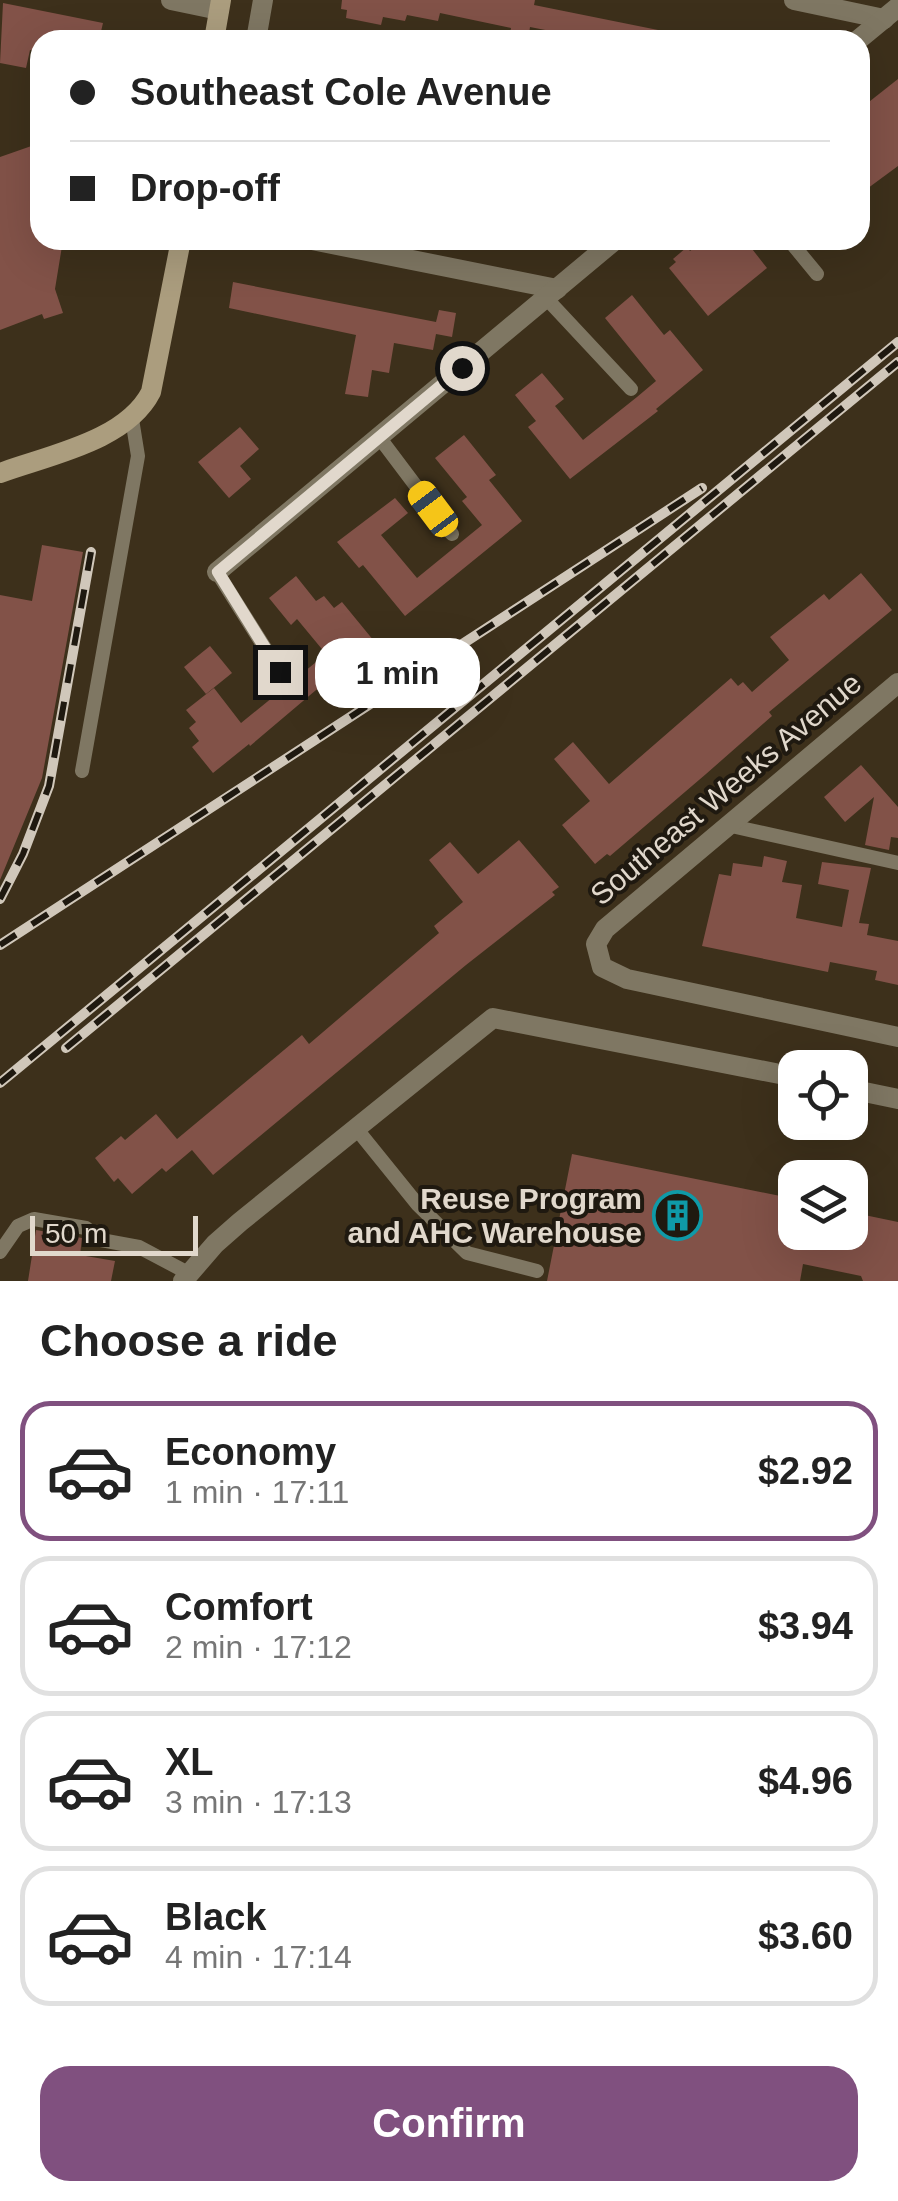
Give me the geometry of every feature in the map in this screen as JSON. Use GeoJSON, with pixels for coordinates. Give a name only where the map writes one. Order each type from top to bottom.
{"type":"FeatureCollection","features":[{"type":"Feature","properties":{"kind":"street"},"geometry":{"type":"LineString","coordinates":[[171,0],[220,5],[216,30]]}},
{"type":"Feature","properties":{"kind":"street"},"geometry":{"type":"LineString","coordinates":[[258,30],[263,0]]}},
{"type":"Feature","properties":{"kind":"street"},"geometry":{"type":"LineString","coordinates":[[794,0],[891,13]]}},
{"type":"Feature","properties":{"kind":"street"},"geometry":{"type":"LineString","coordinates":[[870,30],[891,13]]}},
{"type":"Feature","properties":{"kind":"street"},"geometry":{"type":"LineString","coordinates":[[0,473],[110,433],[135,416],[151,392],[178,250]]}},
{"type":"Feature","properties":{"kind":"street"},"geometry":{"type":"LineString","coordinates":[[357,250],[552,293]]}},
{"type":"Feature","properties":{"kind":"street"},"geometry":{"type":"LineString","coordinates":[[218,572],[603,250]]}},
{"type":"Feature","properties":{"kind":"street","name":"Southeast Weeks Avenue"},"geometry":{"type":"LineString","coordinates":[[898,683],[605,929],[596,944],[602,967],[627,980],[898,1037]]}},
{"type":"Feature","properties":{"kind":"street"},"geometry":{"type":"LineString","coordinates":[[186,1277],[215,1244],[493,1018],[778,1075]]}},
{"type":"Feature","properties":{"kind":"street"},"geometry":{"type":"LineString","coordinates":[[868,1092],[898,1098]]}},
{"type":"Feature","properties":{"kind":"lane"},"geometry":{"type":"LineString","coordinates":[[797,250],[817,274]]}},
{"type":"Feature","properties":{"kind":"lane"},"geometry":{"type":"LineString","coordinates":[[552,293],[631,389]]}},
{"type":"Feature","properties":{"kind":"lane"},"geometry":{"type":"LineString","coordinates":[[82,772],[138,456],[135,416]]}},
{"type":"Feature","properties":{"kind":"lane"},"geometry":{"type":"LineString","coordinates":[[379,438],[452,534]]}},
{"type":"Feature","properties":{"kind":"lane"},"geometry":{"type":"LineString","coordinates":[[218,572],[280,672]]}},
{"type":"Feature","properties":{"kind":"lane"},"geometry":{"type":"LineString","coordinates":[[727,825],[898,863]]}},
{"type":"Feature","properties":{"kind":"lane"},"geometry":{"type":"LineString","coordinates":[[356,1126],[418,1205],[467,1253],[538,1271]]}},
{"type":"Feature","properties":{"kind":"lane"},"geometry":{"type":"LineString","coordinates":[[0,1252],[18,1226],[34,1219],[86,1228],[101,1240],[139,1247],[186,1277]]}},
{"type":"Feature","properties":{"kind":"building"},"geometry":{"type":"Polygon","coordinates":[[[342,0],[535,0],[534,5],[658,30],[511,30],[440,13],[438,21],[407,15],[405,21],[383,17],[381,25],[346,18],[347,10],[341,9],[342,0]]]}},
{"type":"Feature","properties":{"kind":"building"},"geometry":{"type":"Polygon","coordinates":[[[3,3],[103,23],[101,30],[30,30],[26,68],[0,63],[3,3]]]}},
{"type":"Feature","properties":{"kind":"building"},"geometry":{"type":"Polygon","coordinates":[[[898,79],[898,166],[870,187],[870,101],[898,79]]]}},
{"type":"Feature","properties":{"kind":"building"},"geometry":{"type":"Polygon","coordinates":[[[30,146],[30,250],[61,250],[55,289],[63,313],[44,319],[42,314],[0,330],[0,157],[30,146]]]}},
{"type":"Feature","properties":{"kind":"building"},"geometry":{"type":"Polygon","coordinates":[[[684,250],[753,250],[767,268],[708,316],[669,268],[684,250]]]}},
{"type":"Feature","properties":{"kind":"building"},"geometry":{"type":"Polygon","coordinates":[[[233,282],[436,322],[439,310],[456,313],[452,337],[436,334],[433,350],[394,343],[389,373],[372,370],[368,397],[345,394],[356,335],[229,308],[233,282]]]}},
{"type":"Feature","properties":{"kind":"building"},"geometry":{"type":"Polygon","coordinates":[[[632,295],[664,335],[670,330],[703,370],[658,411],[570,479],[528,427],[536,421],[515,395],[542,373],[564,399],[555,406],[583,440],[656,381],[605,318],[632,295]]]}},
{"type":"Feature","properties":{"kind":"building"},"geometry":{"type":"Polygon","coordinates":[[[240,427],[259,449],[240,466],[251,479],[229,498],[198,462],[240,427]]]}},
{"type":"Feature","properties":{"kind":"building"},"geometry":{"type":"Polygon","coordinates":[[[464,435],[496,475],[489,480],[522,521],[405,616],[363,565],[359,568],[337,542],[395,498],[408,513],[381,535],[417,578],[482,525],[462,501],[467,497],[435,458],[464,435]]]}},
{"type":"Feature","properties":{"kind":"building"},"geometry":{"type":"Polygon","coordinates":[[[42,545],[83,552],[42,778],[0,880],[0,595],[32,601],[42,545]]]}},
{"type":"Feature","properties":{"kind":"building"},"geometry":{"type":"Polygon","coordinates":[[[861,573],[892,610],[769,712],[772,716],[706,774],[610,856],[607,854],[595,864],[562,825],[590,801],[554,759],[573,742],[609,784],[731,678],[738,686],[743,682],[752,692],[789,660],[770,637],[824,594],[829,600],[861,573]]]}},
{"type":"Feature","properties":{"kind":"building"},"geometry":{"type":"Polygon","coordinates":[[[296,576],[316,601],[324,596],[334,608],[342,602],[374,641],[213,773],[192,747],[199,741],[189,728],[196,722],[186,710],[214,688],[241,723],[326,654],[297,619],[291,625],[269,598],[296,576]]]}},
{"type":"Feature","properties":{"kind":"building"},"geometry":{"type":"Polygon","coordinates":[[[210,646],[232,673],[206,694],[184,667],[210,646]]]}},
{"type":"Feature","properties":{"kind":"building"},"geometry":{"type":"Polygon","coordinates":[[[861,765],[898,807],[898,838],[891,837],[889,850],[865,845],[874,797],[845,822],[824,797],[861,765]]]}},
{"type":"Feature","properties":{"kind":"building"},"geometry":{"type":"Polygon","coordinates":[[[519,840],[559,887],[552,892],[555,895],[213,1175],[192,1150],[166,1172],[162,1168],[132,1194],[118,1178],[114,1182],[95,1158],[121,1136],[125,1140],[156,1114],[177,1139],[302,1035],[309,1044],[439,933],[434,926],[463,902],[429,860],[450,842],[478,874],[519,840]]]}},
{"type":"Feature","properties":{"kind":"building"},"geometry":{"type":"Polygon","coordinates":[[[764,856],[787,861],[782,882],[802,885],[796,918],[842,927],[849,890],[818,884],[822,862],[871,868],[859,923],[869,924],[867,935],[898,941],[898,985],[875,980],[877,971],[830,962],[828,972],[702,946],[719,874],[731,876],[733,863],[762,867],[764,856]]]}},
{"type":"Feature","properties":{"kind":"building","name":"Reuse Program and AHC Warehouse"},"geometry":{"type":"Polygon","coordinates":[[[572,1154],[778,1196],[778,1250],[868,1250],[868,1216],[898,1222],[898,1281],[863,1281],[861,1276],[803,1264],[800,1281],[547,1281],[572,1154]]]}},
{"type":"Feature","properties":{"kind":"building"},"geometry":{"type":"Polygon","coordinates":[[[36,1230],[82,1238],[80,1255],[115,1261],[111,1281],[28,1281],[36,1230]]]}},
{"type":"Feature","properties":{"kind":"railway"},"geometry":{"type":"LineString","coordinates":[[0,1083],[898,342]]}},
{"type":"Feature","properties":{"kind":"railway"},"geometry":{"type":"LineString","coordinates":[[66,1048],[898,362]]}},
{"type":"Feature","properties":{"kind":"railway"},"geometry":{"type":"LineString","coordinates":[[0,945],[702,488]]}},
{"type":"Feature","properties":{"kind":"railway"},"geometry":{"type":"LineString","coordinates":[[0,899],[23,854],[49,786],[91,552]]}},
{"type":"Feature","properties":{"kind":"place","name":"Reuse Program and AHC Warehouse"},"geometry":{"type":"Point","coordinates":[677,1216]}},
{"type":"Feature","properties":{"kind":"route"},"geometry":{"type":"LineString","coordinates":[[280,672],[218,572],[462,368]]}}]}
